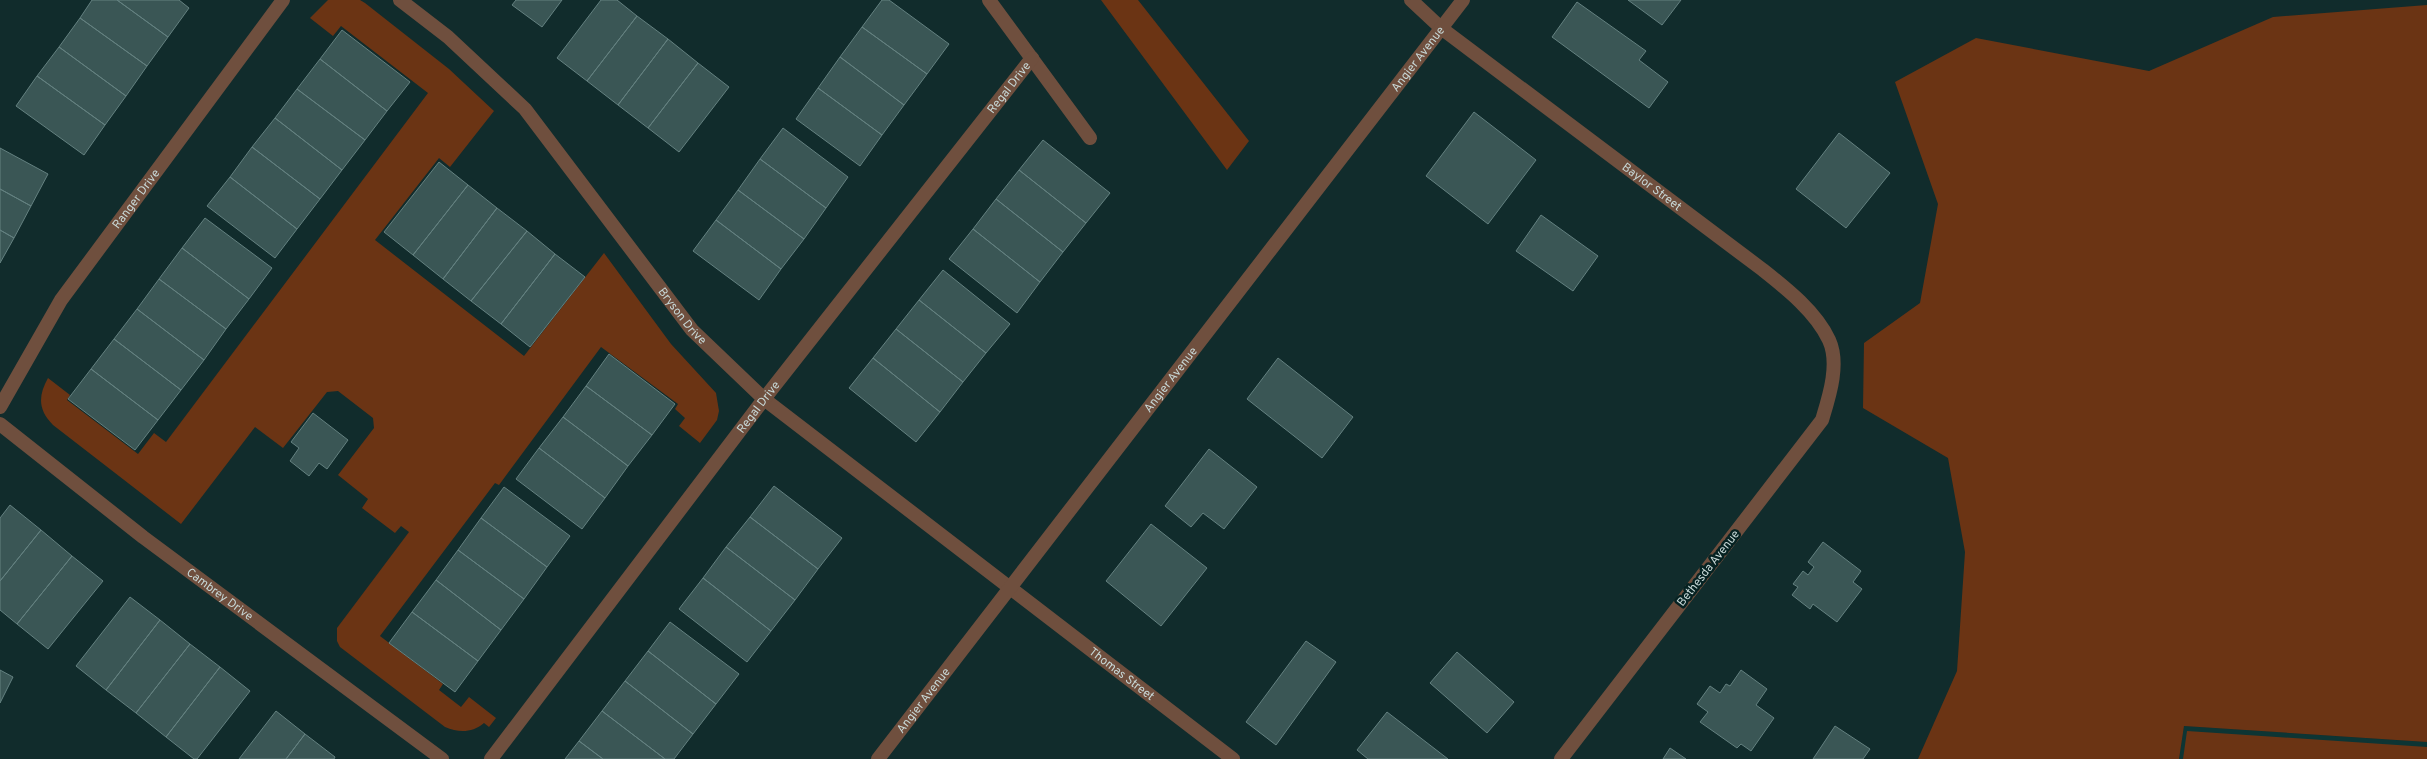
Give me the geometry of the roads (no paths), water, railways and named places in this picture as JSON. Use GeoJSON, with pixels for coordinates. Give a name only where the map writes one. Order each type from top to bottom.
{"type":"FeatureCollection","features":[{"type":"Feature","properties":{"kind":"street","name":"Ranger Drive"},"geometry":{"type":"LineString","coordinates":[[0,406],[61,300],[283,0]]}},
{"type":"Feature","properties":{"kind":"street","name":"Bryson Drive"},"geometry":{"type":"LineString","coordinates":[[400,0],[448,37],[526,109],[692,330],[764,399],[1010,587]]}},
{"type":"Feature","properties":{"kind":"street"},"geometry":{"type":"LineString","coordinates":[[989,0],[1090,138]]}},
{"type":"Feature","properties":{"kind":"street","name":"Baylor Street"},"geometry":{"type":"LineString","coordinates":[[1411,0],[1441,28],[1789,291],[1815,319],[1830,341],[1833,367]]}},
{"type":"Feature","properties":{"kind":"street","name":"Angier Avenue"},"geometry":{"type":"LineString","coordinates":[[878,759],[1463,0]]}},
{"type":"Feature","properties":{"kind":"street","name":"Regal Drive"},"geometry":{"type":"LineString","coordinates":[[492,759],[764,399],[1032,58]]}},
{"type":"Feature","properties":{"kind":"street","name":"Bethesda Avenue"},"geometry":{"type":"LineString","coordinates":[[1561,759],[1822,420],[1829,396],[1833,367]]}},
{"type":"Feature","properties":{"kind":"street","name":"Cambrey Drive"},"geometry":{"type":"LineString","coordinates":[[0,424],[143,536],[442,759]]}},
{"type":"Feature","properties":{"kind":"street","name":"Thomas Street"},"geometry":{"type":"LineString","coordinates":[[1010,587],[1233,759]]}}]}
